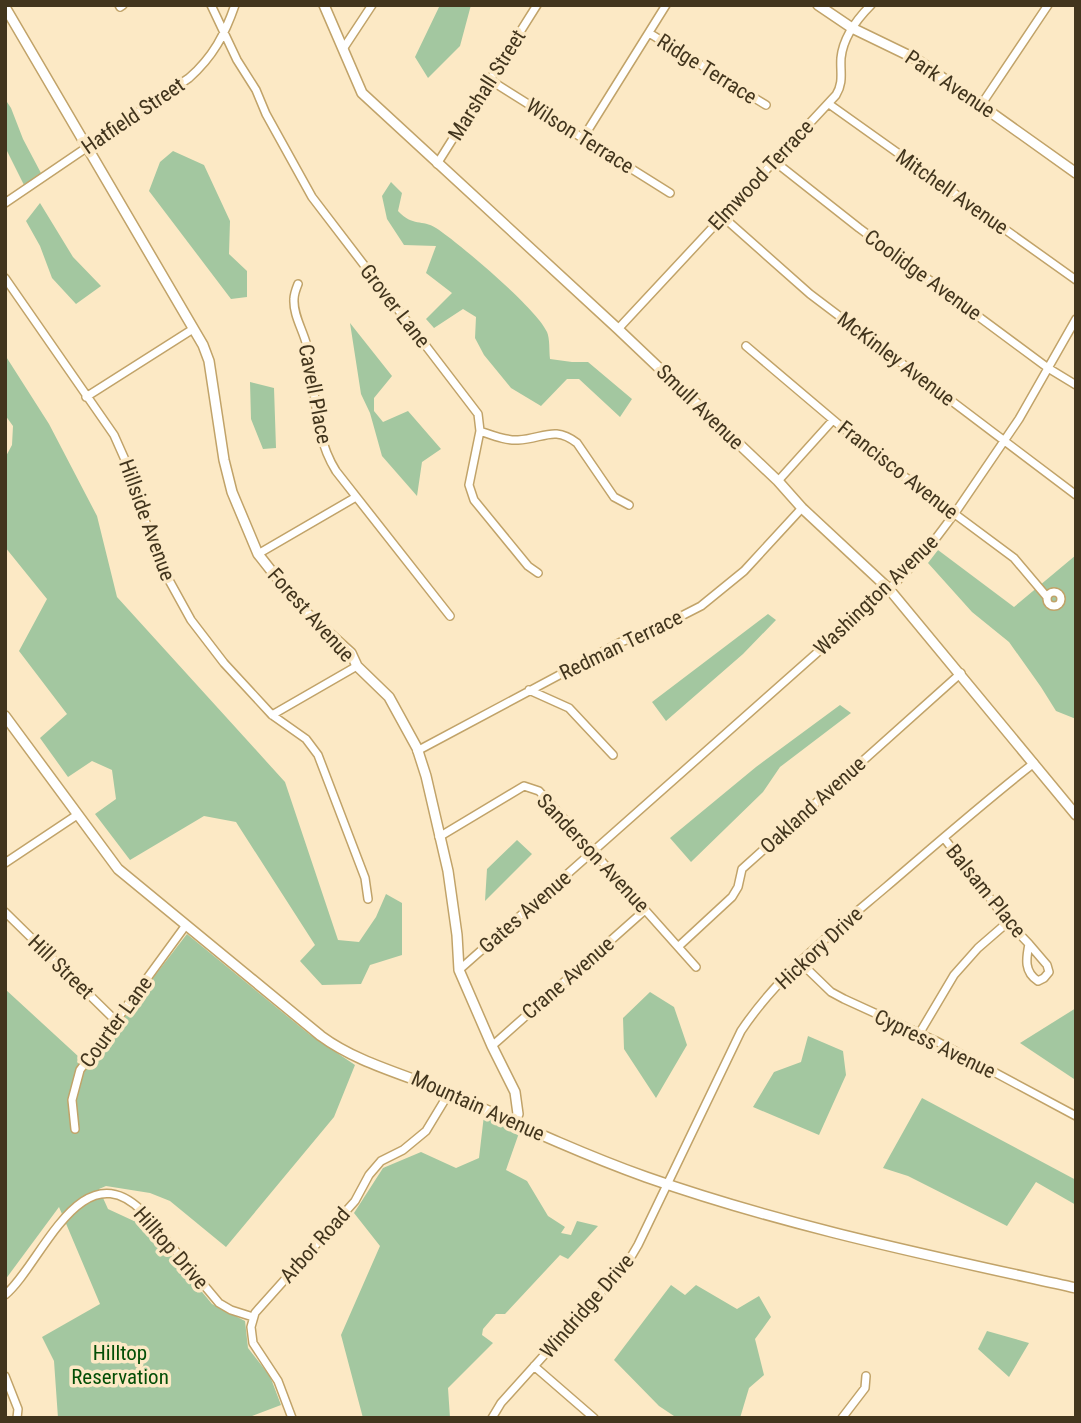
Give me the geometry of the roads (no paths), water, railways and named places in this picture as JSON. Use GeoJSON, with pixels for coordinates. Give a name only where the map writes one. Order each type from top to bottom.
{"type":"FeatureCollection","features":[{"type":"Feature","properties":{"kind":"street","name":"Grover Lane"},"geometry":{"type":"LineString","coordinates":[[211,5],[312,197],[473,405],[478,414],[480,431]]}},
{"type":"Feature","properties":{"kind":"street","name":"Hatfield Street"},"geometry":{"type":"LineString","coordinates":[[5,203],[189,78],[206,62],[224,34],[235,5]]}},
{"type":"Feature","properties":{"kind":"street","name":"Smull Avenue"},"geometry":{"type":"LineString","coordinates":[[324,5],[362,93],[618,329],[889,589],[1076,815]]}},
{"type":"Feature","properties":{"kind":"street"},"geometry":{"type":"LineString","coordinates":[[343,49],[372,5]]}},
{"type":"Feature","properties":{"kind":"street","name":"Marshall Street"},"geometry":{"type":"LineString","coordinates":[[437,164],[537,5]]}},
{"type":"Feature","properties":{"kind":"street"},"geometry":{"type":"LineString","coordinates":[[583,138],[666,5]]}},
{"type":"Feature","properties":{"kind":"street","name":"Park Avenue"},"geometry":{"type":"LineString","coordinates":[[818,5],[852,28],[911,56],[1076,173]]}},
{"type":"Feature","properties":{"kind":"street","name":"Elmwood Terrace"},"geometry":{"type":"LineString","coordinates":[[618,329],[829,104],[841,86],[841,57],[852,28],[870,5]]}},
{"type":"Feature","properties":{"kind":"street"},"geometry":{"type":"LineString","coordinates":[[981,105],[1048,5]]}},
{"type":"Feature","properties":{"kind":"street","name":"Forest Avenue"},"geometry":{"type":"LineString","coordinates":[[5,7],[209,360],[221,447],[232,492],[258,554],[299,606],[351,653],[357,667],[389,697],[418,751],[448,871],[459,970],[515,1092],[518,1114],[514,1122]]}},
{"type":"Feature","properties":{"kind":"street","name":"Ridge Terrace"},"geometry":{"type":"LineString","coordinates":[[649,33],[766,105]]}},
{"type":"Feature","properties":{"kind":"street","name":"Wilson Terrace"},"geometry":{"type":"LineString","coordinates":[[490,80],[670,193]]}},
{"type":"Feature","properties":{"kind":"street","name":"Mitchell Avenue"},"geometry":{"type":"LineString","coordinates":[[829,104],[1076,280]]}},
{"type":"Feature","properties":{"kind":"street","name":"Coolidge Avenue"},"geometry":{"type":"LineString","coordinates":[[774,161],[859,228],[1048,368],[1076,384]]}},
{"type":"Feature","properties":{"kind":"street","name":"McKinley Avenue"},"geometry":{"type":"LineString","coordinates":[[722,216],[810,294],[1076,495]]}},
{"type":"Feature","properties":{"kind":"street","name":"Hillside Avenue"},"geometry":{"type":"LineString","coordinates":[[5,278],[114,435],[126,462],[159,562],[191,620],[224,663],[272,715],[306,739],[318,755],[365,878],[368,899]]}},
{"type":"Feature","properties":{"kind":"street","name":"Cavell Place"},"geometry":{"type":"LineString","coordinates":[[298,284],[293,297],[295,313],[309,355],[322,441],[336,471],[450,616]]}},
{"type":"Feature","properties":{"kind":"street","name":"Washington Avenue"},"geometry":{"type":"LineString","coordinates":[[654,799],[889,589],[924,554],[1005,440],[1076,319]]}},
{"type":"Feature","properties":{"kind":"street"},"geometry":{"type":"LineString","coordinates":[[86,397],[193,329]]}},
{"type":"Feature","properties":{"kind":"street","name":"Francisco Avenue"},"geometry":{"type":"LineString","coordinates":[[746,346],[870,452],[1014,558],[1047,597]]}},
{"type":"Feature","properties":{"kind":"street"},"geometry":{"type":"LineString","coordinates":[[778,481],[833,420]]}},
{"type":"Feature","properties":{"kind":"street"},"geometry":{"type":"LineString","coordinates":[[538,573],[527,566],[474,500],[470,472],[480,431],[519,440],[551,433],[570,438],[577,443],[614,497],[629,505]]}},
{"type":"Feature","properties":{"kind":"street"},"geometry":{"type":"LineString","coordinates":[[258,554],[356,497]]}},
{"type":"Feature","properties":{"kind":"street","name":"Redman Terrace"},"geometry":{"type":"LineString","coordinates":[[418,751],[621,642],[660,628],[701,606],[744,571],[802,508]]}},
{"type":"Feature","properties":{"kind":"street"},"geometry":{"type":"LineString","coordinates":[[272,715],[357,667]]}},
{"type":"Feature","properties":{"kind":"street","name":"Oakland Avenue"},"geometry":{"type":"LineString","coordinates":[[679,946],[732,897],[738,887],[742,869],[961,673]]}},
{"type":"Feature","properties":{"kind":"street"},"geometry":{"type":"LineString","coordinates":[[529,690],[569,708],[613,755]]}},
{"type":"Feature","properties":{"kind":"street","name":"Mountain Avenue"},"geometry":{"type":"LineString","coordinates":[[5,716],[118,869],[331,1043],[365,1061],[406,1075],[667,1184],[831,1231],[1076,1288]]}},
{"type":"Feature","properties":{"kind":"street","name":"Hickory Drive"},"geometry":{"type":"LineString","coordinates":[[667,1184],[741,1031],[759,1004],[801,962],[1034,763]]}},
{"type":"Feature","properties":{"kind":"street","name":"Sanderson Avenue"},"geometry":{"type":"LineString","coordinates":[[439,837],[523,786],[538,791],[696,967]]}},
{"type":"Feature","properties":{"kind":"street","name":"Gates Avenue"},"geometry":{"type":"LineString","coordinates":[[459,970],[654,799]]}},
{"type":"Feature","properties":{"kind":"street"},"geometry":{"type":"LineString","coordinates":[[5,863],[77,815]]}},
{"type":"Feature","properties":{"kind":"street","name":"Balsam Place"},"geometry":{"type":"LineString","coordinates":[[944,838],[1008,922],[1029,944],[1047,965],[1049,972],[1038,981],[1030,976],[1026,966],[1029,944]]}},
{"type":"Feature","properties":{"kind":"street","name":"Crane Avenue"},"geometry":{"type":"LineString","coordinates":[[492,1046],[645,910]]}},
{"type":"Feature","properties":{"kind":"street","name":"Hill Street"},"geometry":{"type":"LineString","coordinates":[[5,912],[116,1021]]}},
{"type":"Feature","properties":{"kind":"street"},"geometry":{"type":"LineString","coordinates":[[919,1034],[954,975],[978,948],[1008,922]]}},
{"type":"Feature","properties":{"kind":"street","name":"Courter Lane"},"geometry":{"type":"LineString","coordinates":[[75,1129],[72,1100],[77,1077],[186,925]]}},
{"type":"Feature","properties":{"kind":"street","name":"Cypress Avenue"},"geometry":{"type":"LineString","coordinates":[[801,962],[831,992],[919,1034],[1076,1116]]}},
{"type":"Feature","properties":{"kind":"street","name":"Arbor Road"},"geometry":{"type":"LineString","coordinates":[[253,1317],[355,1201],[369,1175],[381,1161],[403,1150],[426,1131],[449,1093]]}},
{"type":"Feature","properties":{"kind":"street","name":"Windridge Drive"},"geometry":{"type":"LineString","coordinates":[[492,1418],[495,1410],[628,1262],[667,1184]]}},
{"type":"Feature","properties":{"kind":"street","name":"Hilltop Drive"},"geometry":{"type":"LineString","coordinates":[[5,1295],[17,1284],[71,1209],[88,1198],[109,1195],[137,1206],[219,1303],[230,1310],[253,1317]]}},
{"type":"Feature","properties":{"kind":"street"},"geometry":{"type":"LineString","coordinates":[[253,1317],[253,1343],[278,1381],[292,1418]]}},
{"type":"Feature","properties":{"kind":"street"},"geometry":{"type":"LineString","coordinates":[[534,1366],[594,1418]]}},
{"type":"Feature","properties":{"kind":"street"},"geometry":{"type":"LineString","coordinates":[[5,1376],[18,1409],[17,1418]]}},
{"type":"Feature","properties":{"kind":"street"},"geometry":{"type":"LineString","coordinates":[[842,1418],[864,1388],[866,1376]]}},
{"type":"Feature","properties":{"kind":"park label","name":"Hilltop Reservation"},"geometry":{"type":"Point","coordinates":[120,1365]}}]}
